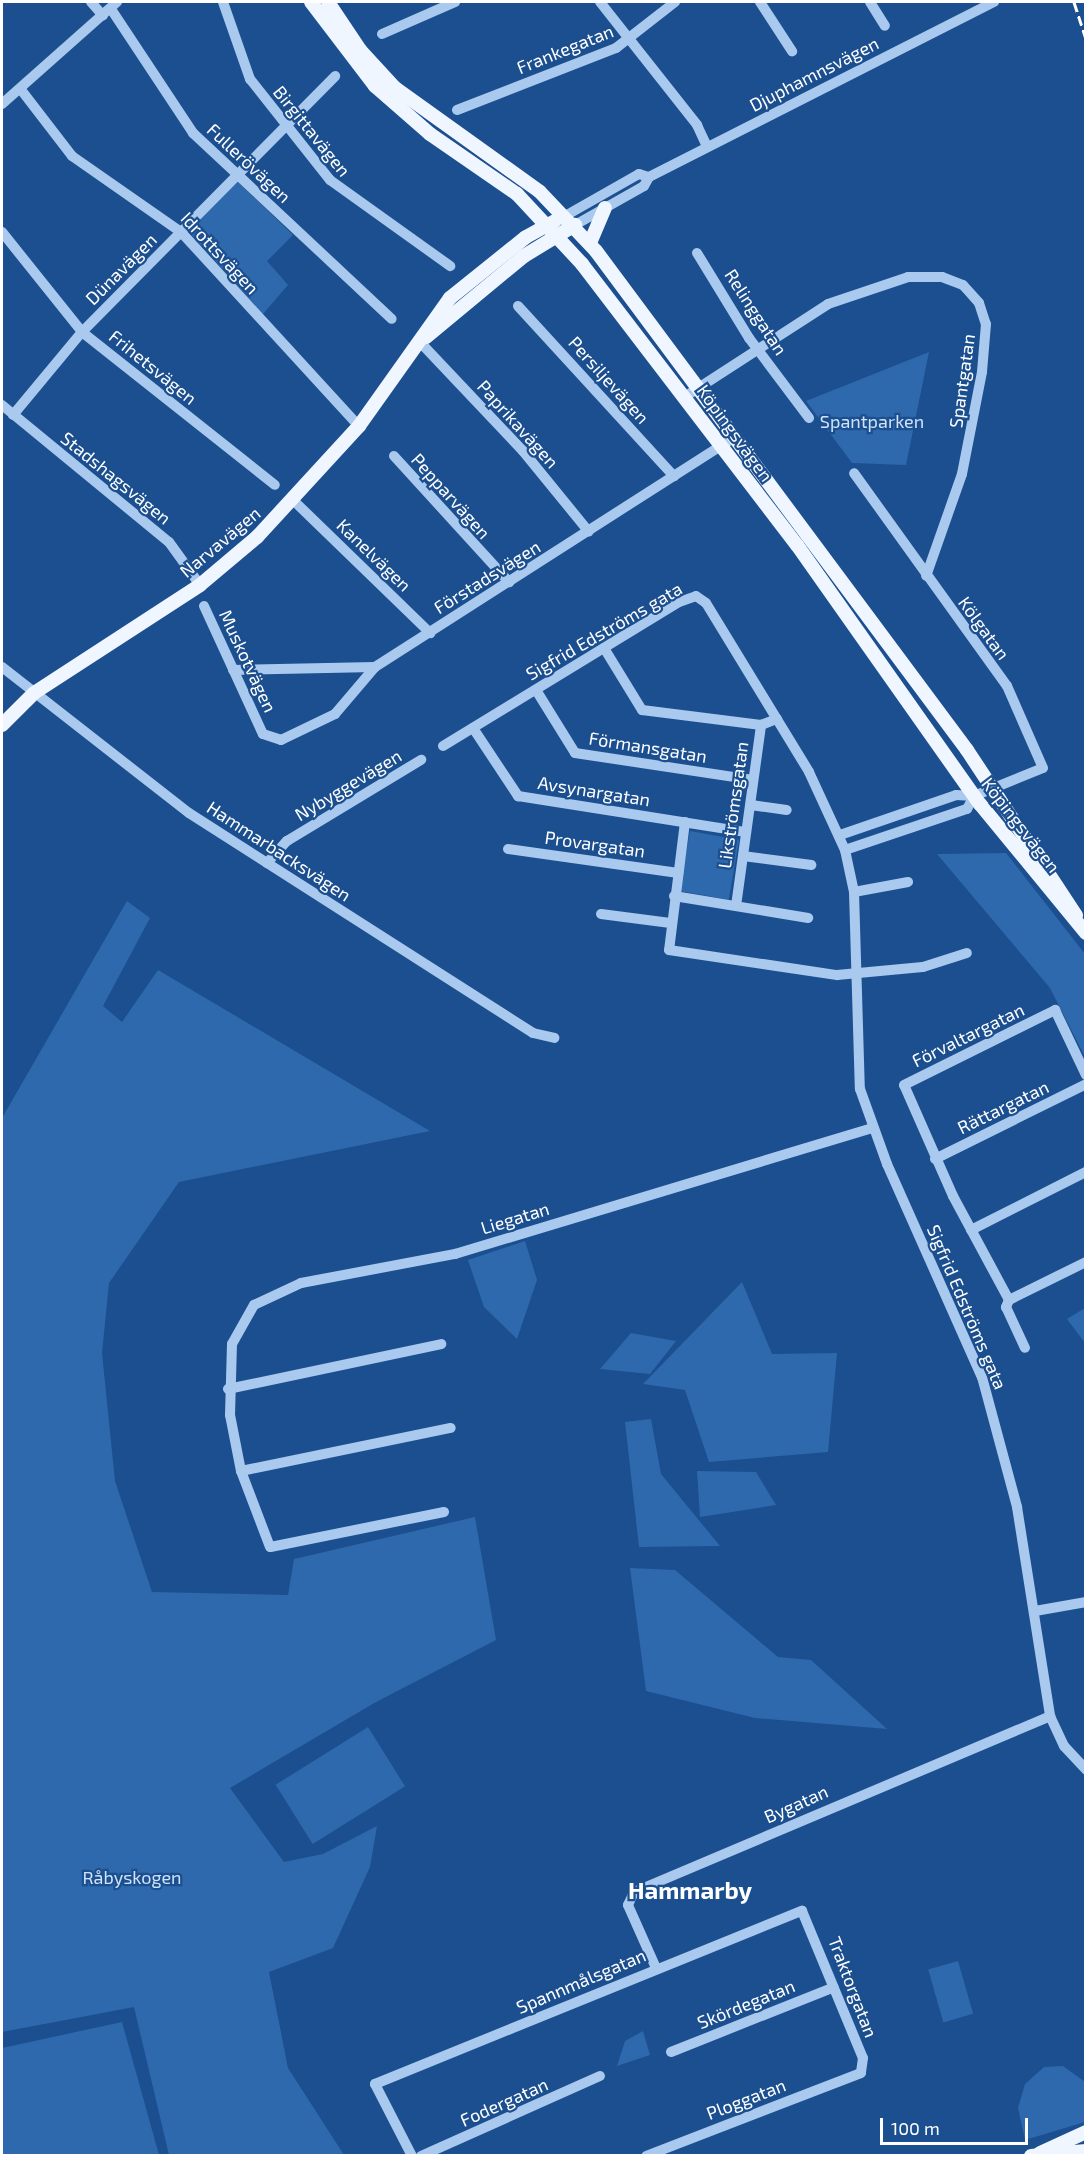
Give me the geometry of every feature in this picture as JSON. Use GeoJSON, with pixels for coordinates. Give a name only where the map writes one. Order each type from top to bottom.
{"type":"FeatureCollection","features":[{"type":"Feature","properties":{"kind":"main road"},"geometry":{"type":"LineString","coordinates":[[311,2],[351,58],[399,108],[561,225],[607,280],[624,288]]}},
{"type":"Feature","properties":{"kind":"main road","name":"Köpingsvägen"},"geometry":{"type":"LineString","coordinates":[[328,2],[360,50],[395,88],[561,225],[590,243],[993,787],[1062,888],[1085,932]]}},
{"type":"Feature","properties":{"kind":"main road"},"geometry":{"type":"LineString","coordinates":[[590,243],[605,208]]}},
{"type":"Feature","properties":{"kind":"main road","name":"Köpingsvägen"},"geometry":{"type":"LineString","coordinates":[[561,225],[574,256],[686,396],[974,796],[1085,932]]}},
{"type":"Feature","properties":{"kind":"main road","name":"Narvavägen"},"geometry":{"type":"LineString","coordinates":[[419,341],[561,225]]}},
{"type":"Feature","properties":{"kind":"main road","name":"Narvavägen"},"geometry":{"type":"LineString","coordinates":[[2,725],[34,693],[200,585],[294,501],[359,426],[419,341],[465,283],[561,225]]}},
{"type":"Feature","properties":{"kind":"main road"},"geometry":{"type":"LineString","coordinates":[[524,255],[552,248],[574,256]]}},
{"type":"Feature","properties":{"kind":"main road"},"geometry":{"type":"LineString","coordinates":[[1036,2154],[1086,2132]]}},
{"type":"Feature","properties":{"kind":"main road"},"geometry":{"type":"LineString","coordinates":[[1036,2154],[1086,2151]]}},
{"type":"Feature","properties":{"kind":"street","name":"Fullerövägen"},"geometry":{"type":"LineString","coordinates":[[91,2],[110,9],[194,133],[236,175],[392,319]]}},
{"type":"Feature","properties":{"kind":"street","name":"Birgittavägen"},"geometry":{"type":"LineString","coordinates":[[224,2],[250,79],[339,191],[450,266]]}},
{"type":"Feature","properties":{"kind":"street"},"geometry":{"type":"LineString","coordinates":[[382,34],[455,2]]}},
{"type":"Feature","properties":{"kind":"street"},"geometry":{"type":"LineString","coordinates":[[600,2],[628,41],[697,125],[707,146]]}},
{"type":"Feature","properties":{"kind":"street","name":"Frankegatan"},"geometry":{"type":"LineString","coordinates":[[457,110],[628,41],[675,2]]}},
{"type":"Feature","properties":{"kind":"street"},"geometry":{"type":"LineString","coordinates":[[760,2],[792,51]]}},
{"type":"Feature","properties":{"kind":"street"},"geometry":{"type":"LineString","coordinates":[[870,2],[885,26]]}},
{"type":"Feature","properties":{"kind":"street","name":"Djuphamnsvägen"},"geometry":{"type":"LineString","coordinates":[[561,225],[605,208],[644,186],[649,177],[707,146],[981,4],[994,2]]}},
{"type":"Feature","properties":{"kind":"street"},"geometry":{"type":"LineString","coordinates":[[2,104],[22,91],[110,9]]}},
{"type":"Feature","properties":{"kind":"street","name":"Dünavägen"},"geometry":{"type":"LineString","coordinates":[[13,415],[82,332],[335,75]]}},
{"type":"Feature","properties":{"kind":"street","name":"Idrottsvägen"},"geometry":{"type":"LineString","coordinates":[[22,91],[72,156],[181,232],[359,426]]}},
{"type":"Feature","properties":{"kind":"street","name":"Djuphamnsvägen"},"geometry":{"type":"LineString","coordinates":[[561,225],[639,174],[649,177]]}},
{"type":"Feature","properties":{"kind":"street","name":"Frihetsvägen"},"geometry":{"type":"LineString","coordinates":[[2,232],[82,332],[275,485]]}},
{"type":"Feature","properties":{"kind":"street","name":"Relinggatan"},"geometry":{"type":"LineString","coordinates":[[697,252],[758,346],[809,418]]}},
{"type":"Feature","properties":{"kind":"street","name":"Spantgatan"},"geometry":{"type":"LineString","coordinates":[[686,396],[758,346],[823,306],[888,281],[942,277],[973,295],[986,330],[975,419],[954,500],[926,576]]}},
{"type":"Feature","properties":{"kind":"street","name":"Persiljevägen"},"geometry":{"type":"LineString","coordinates":[[518,306],[674,476]]}},
{"type":"Feature","properties":{"kind":"street","name":"Paprikavägen"},"geometry":{"type":"LineString","coordinates":[[419,341],[523,451],[589,532]]}},
{"type":"Feature","properties":{"kind":"street","name":"Stadshagsvägen"},"geometry":{"type":"LineString","coordinates":[[2,405],[170,542],[200,585]]}},
{"type":"Feature","properties":{"kind":"street","name":"Förstadsvägen"},"geometry":{"type":"LineString","coordinates":[[375,667],[735,437]]}},
{"type":"Feature","properties":{"kind":"street","name":"Pepparvägen"},"geometry":{"type":"LineString","coordinates":[[394,456],[509,582]]}},
{"type":"Feature","properties":{"kind":"street","name":"Kölgatan"},"geometry":{"type":"LineString","coordinates":[[854,473],[1007,686],[1043,768],[993,787]]}},
{"type":"Feature","properties":{"kind":"street","name":"Kanelvägen"},"geometry":{"type":"LineString","coordinates":[[294,501],[430,633]]}},
{"type":"Feature","properties":{"kind":"street","name":"Sigfrid Edströms gata"},"geometry":{"type":"LineString","coordinates":[[443,746],[679,602],[700,597],[777,719],[840,835],[845,850],[854,892],[860,1089],[872,1128],[982,1377],[1013,1489],[1035,1611],[1050,1716],[1064,1746],[1086,1770]]}},
{"type":"Feature","properties":{"kind":"street","name":"Muskotvägen"},"geometry":{"type":"LineString","coordinates":[[204,606],[263,734],[281,740],[335,714],[375,667]]}},
{"type":"Feature","properties":{"kind":"street"},"geometry":{"type":"LineString","coordinates":[[604,648],[642,711],[761,725]]}},
{"type":"Feature","properties":{"kind":"street","name":"Hammarbacksvägen"},"geometry":{"type":"LineString","coordinates":[[2,667],[123,766],[267,863],[533,1033],[554,1038]]}},
{"type":"Feature","properties":{"kind":"street"},"geometry":{"type":"LineString","coordinates":[[233,670],[375,667]]}},
{"type":"Feature","properties":{"kind":"street","name":"Förmansgatan"},"geometry":{"type":"LineString","coordinates":[[536,690],[575,753],[753,780]]}},
{"type":"Feature","properties":{"kind":"street","name":"Likströmsgatan"},"geometry":{"type":"LineString","coordinates":[[736,906],[761,725],[777,719]]}},
{"type":"Feature","properties":{"kind":"street","name":"Avsynargatan"},"geometry":{"type":"LineString","coordinates":[[473,728],[518,796],[746,832]]}},
{"type":"Feature","properties":{"kind":"street","name":"Nybyggevägen"},"geometry":{"type":"LineString","coordinates":[[267,863],[287,841],[421,760]]}},
{"type":"Feature","properties":{"kind":"street"},"geometry":{"type":"LineString","coordinates":[[840,835],[956,795],[974,796],[993,787]]}},
{"type":"Feature","properties":{"kind":"street"},"geometry":{"type":"LineString","coordinates":[[845,850],[967,808],[974,796]]}},
{"type":"Feature","properties":{"kind":"street"},"geometry":{"type":"LineString","coordinates":[[751,805],[787,810]]}},
{"type":"Feature","properties":{"kind":"street"},"geometry":{"type":"LineString","coordinates":[[685,822],[670,923],[669,950],[855,974],[923,967],[967,953]]}},
{"type":"Feature","properties":{"kind":"street","name":"Provargatan"},"geometry":{"type":"LineString","coordinates":[[508,849],[678,873]]}},
{"type":"Feature","properties":{"kind":"street"},"geometry":{"type":"LineString","coordinates":[[743,856],[811,866]]}},
{"type":"Feature","properties":{"kind":"street"},"geometry":{"type":"LineString","coordinates":[[854,892],[908,882]]}},
{"type":"Feature","properties":{"kind":"street"},"geometry":{"type":"LineString","coordinates":[[674,896],[808,918]]}},
{"type":"Feature","properties":{"kind":"street"},"geometry":{"type":"LineString","coordinates":[[601,914],[670,923]]}},
{"type":"Feature","properties":{"kind":"street","name":"Förvaltargatan"},"geometry":{"type":"LineString","coordinates":[[936,1159],[904,1085],[1054,1010],[1086,1075]]}},
{"type":"Feature","properties":{"kind":"street","name":"Rättargatan"},"geometry":{"type":"LineString","coordinates":[[936,1159],[1086,1084]]}},
{"type":"Feature","properties":{"kind":"street","name":"Liegatan"},"geometry":{"type":"LineString","coordinates":[[444,1512],[270,1548],[241,1471],[228,1389],[240,1322],[262,1299],[281,1290],[455,1254],[872,1128]]}},
{"type":"Feature","properties":{"kind":"street"},"geometry":{"type":"LineString","coordinates":[[936,1159],[970,1230],[1009,1300]]}},
{"type":"Feature","properties":{"kind":"street"},"geometry":{"type":"LineString","coordinates":[[970,1230],[1086,1172]]}},
{"type":"Feature","properties":{"kind":"street"},"geometry":{"type":"LineString","coordinates":[[1025,1348],[1006,1307],[1009,1300],[1086,1262]]}},
{"type":"Feature","properties":{"kind":"street"},"geometry":{"type":"LineString","coordinates":[[228,1389],[441,1344]]}},
{"type":"Feature","properties":{"kind":"street"},"geometry":{"type":"LineString","coordinates":[[241,1471],[451,1428]]}},
{"type":"Feature","properties":{"kind":"street"},"geometry":{"type":"LineString","coordinates":[[1035,1611],[1086,1602]]}},
{"type":"Feature","properties":{"kind":"street","name":"Bygatan"},"geometry":{"type":"LineString","coordinates":[[656,1968],[628,1905],[634,1892],[918,1769],[1050,1716]]}},
{"type":"Feature","properties":{"kind":"street","name":"Spannmålsgatan"},"geometry":{"type":"LineString","coordinates":[[411,2156],[376,2086],[656,1968],[803,1911]]}},
{"type":"Feature","properties":{"kind":"street","name":"Traktorgatan"},"geometry":{"type":"LineString","coordinates":[[803,1911],[863,2058],[858,2075]]}},
{"type":"Feature","properties":{"kind":"street","name":"Skördegatan"},"geometry":{"type":"LineString","coordinates":[[670,2052],[834,1987]]}},
{"type":"Feature","properties":{"kind":"street","name":"Ploggatan"},"geometry":{"type":"LineString","coordinates":[[646,2156],[858,2075]]}},
{"type":"Feature","properties":{"kind":"street","name":"Fodergatan"},"geometry":{"type":"LineString","coordinates":[[421,2156],[600,2076]]}},
{"type":"Feature","properties":{"kind":"green space"},"geometry":{"type":"Polygon","coordinates":[[[236,180],[293,235],[267,261],[288,285],[263,314],[189,232],[236,180]]]}},
{"type":"Feature","properties":{"kind":"green space","name":"Spantparken"},"geometry":{"type":"Polygon","coordinates":[[[929,352],[906,465],[852,463],[806,401],[929,352]]]}},
{"type":"Feature","properties":{"kind":"green space"},"geometry":{"type":"Polygon","coordinates":[[[690,831],[739,840],[729,900],[679,891],[690,831]]]}},
{"type":"Feature","properties":{"kind":"green space"},"geometry":{"type":"Polygon","coordinates":[[[1006,853],[1085,954],[1085,1057],[1050,988],[937,854],[1006,853]]]}},
{"type":"Feature","properties":{"kind":"green space","name":"Råbyskogen"},"geometry":{"type":"Polygon","coordinates":[[[127,901],[150,918],[103,1006],[122,1022],[158,970],[430,1131],[179,1182],[109,1283],[102,1353],[115,1481],[152,1592],[288,1595],[294,1559],[475,1517],[496,1640],[376,1702],[230,1788],[284,1862],[323,1854],[377,1826],[370,1867],[333,1948],[269,1972],[288,2068],[344,2155],[169,2155],[134,2007],[2,2032],[2,1118],[127,901]]]}},
{"type":"Feature","properties":{"kind":"green space"},"geometry":{"type":"Polygon","coordinates":[[[525,1241],[537,1280],[517,1339],[484,1307],[468,1260],[525,1241]]]}},
{"type":"Feature","properties":{"kind":"green space"},"geometry":{"type":"Polygon","coordinates":[[[742,1282],[772,1354],[837,1353],[828,1452],[709,1462],[685,1390],[643,1384],[742,1282]]]}},
{"type":"Feature","properties":{"kind":"green space"},"geometry":{"type":"Polygon","coordinates":[[[1085,1308],[1085,1343],[1067,1319],[1085,1308]]]}},
{"type":"Feature","properties":{"kind":"green space"},"geometry":{"type":"Polygon","coordinates":[[[631,1333],[676,1341],[650,1374],[600,1369],[631,1333]]]}},
{"type":"Feature","properties":{"kind":"green space"},"geometry":{"type":"Polygon","coordinates":[[[651,1419],[661,1474],[720,1546],[639,1547],[625,1422],[651,1419]]]}},
{"type":"Feature","properties":{"kind":"green space"},"geometry":{"type":"Polygon","coordinates":[[[697,1471],[756,1472],[776,1505],[700,1517],[697,1471]]]}},
{"type":"Feature","properties":{"kind":"green space"},"geometry":{"type":"Polygon","coordinates":[[[630,1568],[675,1570],[778,1657],[811,1660],[887,1729],[755,1718],[646,1691],[630,1568]]]}},
{"type":"Feature","properties":{"kind":"green space"},"geometry":{"type":"Polygon","coordinates":[[[368,1727],[405,1786],[313,1844],[276,1785],[368,1727]]]}},
{"type":"Feature","properties":{"kind":"green space"},"geometry":{"type":"Polygon","coordinates":[[[958,1961],[973,2014],[943,2022],[928,1970],[958,1961]]]}},
{"type":"Feature","properties":{"kind":"green space"},"geometry":{"type":"Polygon","coordinates":[[[122,2022],[159,2155],[2,2155],[2,2048],[122,2022]]]}},
{"type":"Feature","properties":{"kind":"green space"},"geometry":{"type":"Polygon","coordinates":[[[643,2031],[650,2055],[617,2066],[625,2041],[643,2031]]]}},
{"type":"Feature","properties":{"kind":"green space"},"geometry":{"type":"Polygon","coordinates":[[[1063,2066],[1085,2082],[1085,2122],[1025,2140],[1018,2108],[1025,2084],[1044,2067],[1063,2066]]]}},
{"type":"Feature","properties":{"kind":"railway"},"geometry":{"type":"LineString","coordinates":[[1074,2],[1086,38]]}},
{"type":"Feature","properties":{"kind":"district","name":"Hammarby"},"geometry":{"type":"Point","coordinates":[690,1890]}}]}
